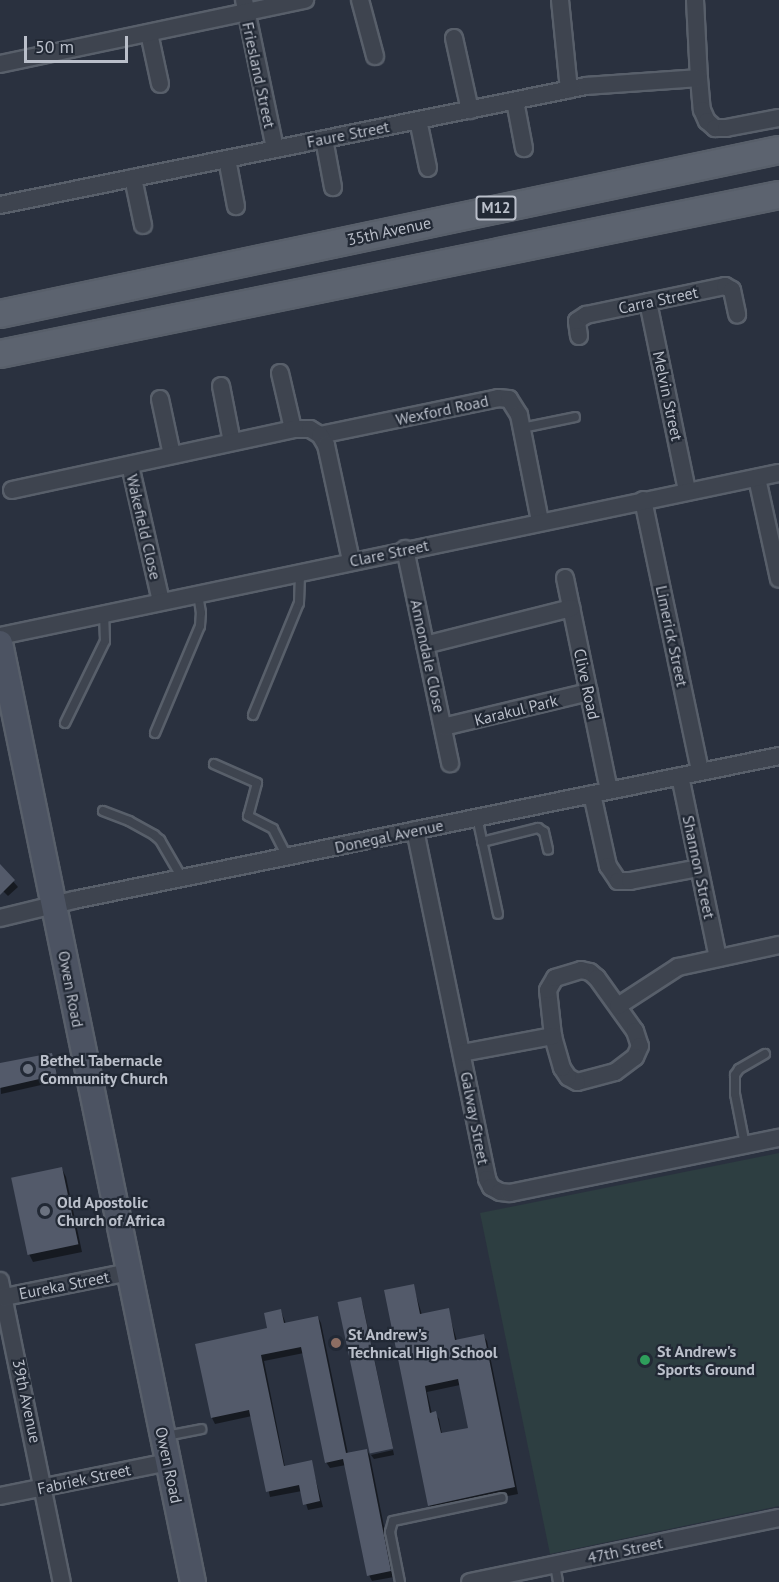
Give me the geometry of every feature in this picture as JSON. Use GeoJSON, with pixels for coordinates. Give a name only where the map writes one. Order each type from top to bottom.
{"type":"FeatureCollection","features":[{"type":"Feature","properties":{"kind":"main road","name":"35th Avenue"},"geometry":{"type":"LineString","coordinates":[[0,314],[779,150]]}},
{"type":"Feature","properties":{"kind":"main road"},"geometry":{"type":"LineString","coordinates":[[0,354],[779,195]]}},
{"type":"Feature","properties":{"kind":"street"},"geometry":{"type":"LineString","coordinates":[[0,64],[149,33],[245,6],[305,0]]}},
{"type":"Feature","properties":{"kind":"street"},"geometry":{"type":"LineString","coordinates":[[360,0],[375,56]]}},
{"type":"Feature","properties":{"kind":"street"},"geometry":{"type":"LineString","coordinates":[[560,0],[569,90]]}},
{"type":"Feature","properties":{"kind":"street"},"geometry":{"type":"LineString","coordinates":[[695,0],[702,110],[711,126],[726,128],[779,118]]}},
{"type":"Feature","properties":{"kind":"street","name":"Friesland Street"},"geometry":{"type":"LineString","coordinates":[[245,6],[275,149]]}},
{"type":"Feature","properties":{"kind":"street"},"geometry":{"type":"LineString","coordinates":[[149,33],[160,84]]}},
{"type":"Feature","properties":{"kind":"street"},"geometry":{"type":"LineString","coordinates":[[454,38],[470,110]]}},
{"type":"Feature","properties":{"kind":"street","name":"Faure Street"},"geometry":{"type":"LineString","coordinates":[[0,205],[569,90],[616,83],[699,78]]}},
{"type":"Feature","properties":{"kind":"street"},"geometry":{"type":"LineString","coordinates":[[515,101],[524,148]]}},
{"type":"Feature","properties":{"kind":"street"},"geometry":{"type":"LineString","coordinates":[[418,120],[428,168]]}},
{"type":"Feature","properties":{"kind":"street"},"geometry":{"type":"LineString","coordinates":[[324,139],[333,187]]}},
{"type":"Feature","properties":{"kind":"street"},"geometry":{"type":"LineString","coordinates":[[227,159],[236,206]]}},
{"type":"Feature","properties":{"kind":"street"},"geometry":{"type":"LineString","coordinates":[[133,178],[143,225]]}},
{"type":"Feature","properties":{"kind":"street","name":"Carra Street"},"geometry":{"type":"LineString","coordinates":[[579,336],[576,324],[581,317],[725,286],[732,290],[737,314]]}},
{"type":"Feature","properties":{"kind":"street","name":"Melvin Street"},"geometry":{"type":"LineString","coordinates":[[648,302],[687,490]]}},
{"type":"Feature","properties":{"kind":"street"},"geometry":{"type":"LineString","coordinates":[[280,373],[292,429]]}},
{"type":"Feature","properties":{"kind":"street"},"geometry":{"type":"LineString","coordinates":[[221,386],[232,442]]}},
{"type":"Feature","properties":{"kind":"street","name":"Wexford Road"},"geometry":{"type":"LineString","coordinates":[[320,435],[504,398],[515,406],[522,428],[540,521]]}},
{"type":"Feature","properties":{"kind":"street"},"geometry":{"type":"LineString","coordinates":[[160,399],[172,455]]}},
{"type":"Feature","properties":{"kind":"street"},"geometry":{"type":"LineString","coordinates":[[130,465],[292,429],[310,429],[320,435],[326,445],[351,561]]}},
{"type":"Feature","properties":{"kind":"street","name":"Wakefield Close"},"geometry":{"type":"LineString","coordinates":[[12,490],[130,465],[161,602]]}},
{"type":"Feature","properties":{"kind":"street","name":"Clare Street"},"geometry":{"type":"LineString","coordinates":[[0,636],[405,549],[779,473]]}},
{"type":"Feature","properties":{"kind":"street"},"geometry":{"type":"LineString","coordinates":[[758,478],[779,579]]}},
{"type":"Feature","properties":{"kind":"street","name":"Limerick Street"},"geometry":{"type":"LineString","coordinates":[[643,500],[700,771]]}},
{"type":"Feature","properties":{"kind":"street","name":"Annondale Close"},"geometry":{"type":"LineString","coordinates":[[405,549],[450,763]]}},
{"type":"Feature","properties":{"kind":"street","name":"Clive Road"},"geometry":{"type":"LineString","coordinates":[[566,578],[589,692],[608,866],[618,881],[630,881],[699,868]]}},
{"type":"Feature","properties":{"kind":"street"},"geometry":{"type":"LineString","coordinates":[[425,645],[572,608]]}},
{"type":"Feature","properties":{"kind":"street","name":"Owen Road"},"geometry":{"type":"LineString","coordinates":[[0,643],[193,1582]]}},
{"type":"Feature","properties":{"kind":"street","name":"Karakul Park"},"geometry":{"type":"LineString","coordinates":[[443,728],[589,692]]}},
{"type":"Feature","properties":{"kind":"street","name":"Donegal Avenue"},"geometry":{"type":"LineString","coordinates":[[0,918],[54,907],[74,900],[779,756]]}},
{"type":"Feature","properties":{"kind":"street","name":"Shannon Street"},"geometry":{"type":"LineString","coordinates":[[680,776],[718,958]]}},
{"type":"Feature","properties":{"kind":"street","name":"Galway Street"},"geometry":{"type":"LineString","coordinates":[[415,830],[487,1179],[492,1187],[500,1192],[521,1191],[779,1138]]}},
{"type":"Feature","properties":{"kind":"street"},"geometry":{"type":"LineString","coordinates":[[618,1006],[672,969],[779,945]]}},
{"type":"Feature","properties":{"kind":"street"},"geometry":{"type":"LineString","coordinates":[[580,970],[590,972],[618,1006],[635,1031],[639,1046],[635,1057],[610,1075],[578,1082],[572,1081],[562,1068],[553,1036],[548,990],[551,983],[560,976],[580,970]]}},
{"type":"Feature","properties":{"kind":"street"},"geometry":{"type":"LineString","coordinates":[[462,1053],[553,1036]]}},
{"type":"Feature","properties":{"kind":"street","name":"Eureka Street"},"geometry":{"type":"LineString","coordinates":[[1,1292],[129,1272]]}},
{"type":"Feature","properties":{"kind":"street","name":"39th Avenue"},"geometry":{"type":"LineString","coordinates":[[1,1292],[44,1487],[62,1582]]}},
{"type":"Feature","properties":{"kind":"street","name":"Fabriek Street"},"geometry":{"type":"LineString","coordinates":[[0,1496],[168,1462]]}},
{"type":"Feature","properties":{"kind":"street","name":"47th Street"},"geometry":{"type":"LineString","coordinates":[[470,1582],[779,1518]]}},
{"type":"Feature","properties":{"kind":"lane"},"geometry":{"type":"LineString","coordinates":[[522,428],[575,417]]}},
{"type":"Feature","properties":{"kind":"lane"},"geometry":{"type":"LineString","coordinates":[[253,715],[298,603],[300,573]]}},
{"type":"Feature","properties":{"kind":"lane"},"geometry":{"type":"LineString","coordinates":[[155,733],[200,626],[198,594]]}},
{"type":"Feature","properties":{"kind":"lane"},"geometry":{"type":"LineString","coordinates":[[65,723],[105,641],[104,614]]}},
{"type":"Feature","properties":{"kind":"lane"},"geometry":{"type":"LineString","coordinates":[[213,764],[257,783],[249,816],[273,829],[287,857]]}},
{"type":"Feature","properties":{"kind":"lane"},"geometry":{"type":"LineString","coordinates":[[103,811],[147,829],[154,835],[182,878]]}},
{"type":"Feature","properties":{"kind":"lane"},"geometry":{"type":"LineString","coordinates":[[477,818],[498,914]]}},
{"type":"Feature","properties":{"kind":"lane"},"geometry":{"type":"LineString","coordinates":[[482,842],[538,828],[544,832],[548,850]]}},
{"type":"Feature","properties":{"kind":"lane"},"geometry":{"type":"LineString","coordinates":[[745,1145],[735,1094],[735,1075],[739,1069],[765,1054]]}},
{"type":"Feature","properties":{"kind":"lane"},"geometry":{"type":"LineString","coordinates":[[163,1437],[201,1429]]}},
{"type":"Feature","properties":{"kind":"lane"},"geometry":{"type":"LineString","coordinates":[[400,1582],[390,1532],[393,1521],[502,1498]]}},
{"type":"Feature","properties":{"kind":"lane"},"geometry":{"type":"LineString","coordinates":[[555,1564],[558,1582]]}},
{"type":"Feature","properties":{"kind":"shaded area","name":"St Andrew's Sports Ground"},"geometry":{"type":"Polygon","coordinates":[[[779,1153],[779,1506],[550,1554],[480,1213],[779,1153]]]}},
{"type":"Feature","properties":{"kind":"building"},"geometry":{"type":"Polygon","coordinates":[[[0,864],[15,880],[0,895],[0,864]]]}},
{"type":"Feature","properties":{"kind":"building","name":"Bethel Tabernacle Community Church"},"geometry":{"type":"Polygon","coordinates":[[[52,1053],[57,1075],[0,1088],[0,1063],[52,1053]]]}},
{"type":"Feature","properties":{"kind":"building","name":"Old Apostolic Church of Africa"},"geometry":{"type":"Polygon","coordinates":[[[62,1167],[78,1244],[28,1255],[11,1178],[62,1167]]]}},
{"type":"Feature","properties":{"kind":"building"},"geometry":{"type":"Polygon","coordinates":[[[414,1284],[420,1314],[449,1308],[455,1340],[484,1334],[515,1487],[428,1506],[384,1290],[414,1284]],[[458,1379],[425,1386],[430,1413],[436,1411],[441,1433],[468,1428],[458,1379]]]}},
{"type":"Feature","properties":{"kind":"building"},"geometry":{"type":"Polygon","coordinates":[[[361,1297],[393,1449],[370,1454],[338,1302],[361,1297]]]}},
{"type":"Feature","properties":{"kind":"building"},"geometry":{"type":"Polygon","coordinates":[[[281,1309],[284,1323],[318,1316],[346,1453],[367,1449],[391,1571],[367,1576],[343,1459],[325,1463],[301,1347],[261,1355],[284,1466],[312,1460],[320,1501],[303,1505],[299,1485],[266,1492],[249,1410],[211,1418],[195,1344],[267,1328],[264,1313],[281,1309]]]}},
{"type":"Feature","properties":{"kind":"place","name":"Bethel Tabernacle Community Church"},"geometry":{"type":"Point","coordinates":[28,1069]}},
{"type":"Feature","properties":{"kind":"place","name":"Old Apostolic Church of Africa"},"geometry":{"type":"Point","coordinates":[45,1211]}},
{"type":"Feature","properties":{"kind":"place","name":"St Andrew's Technical High School"},"geometry":{"type":"Point","coordinates":[336,1343]}},
{"type":"Feature","properties":{"kind":"place","name":"St Andrew's Sports Ground"},"geometry":{"type":"Point","coordinates":[645,1360]}}]}
